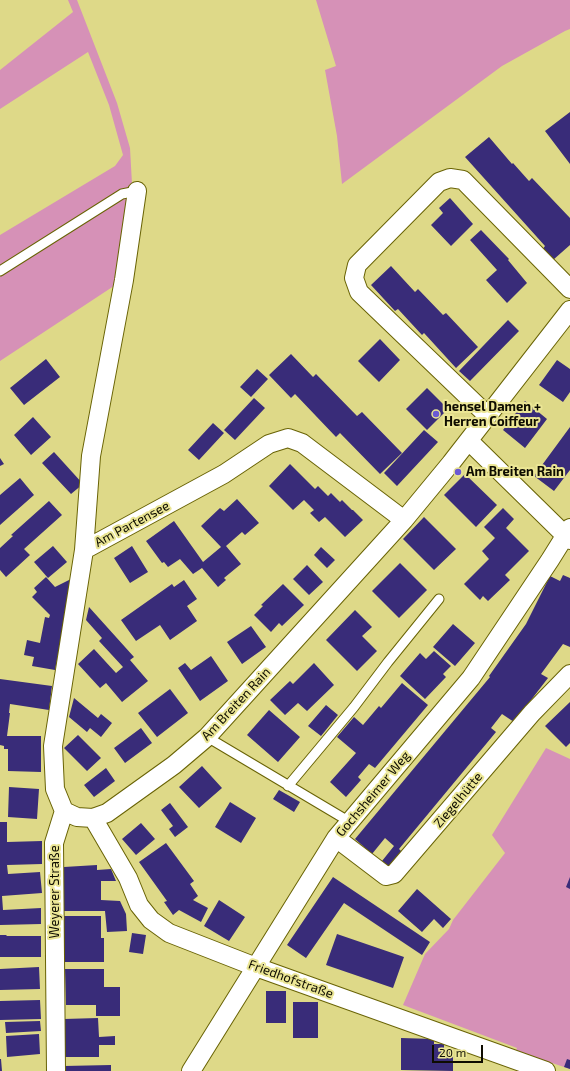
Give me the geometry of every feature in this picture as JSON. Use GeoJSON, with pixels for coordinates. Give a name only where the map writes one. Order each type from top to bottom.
{"type":"FeatureCollection","features":[{"type":"Feature","properties":{"kind":"street"},"geometry":{"type":"LineString","coordinates":[[487,416],[360,292],[354,278],[358,265],[439,182],[450,178],[463,180],[570,289]]}},
{"type":"Feature","properties":{"kind":"street","name":"Am Partensee"},"geometry":{"type":"LineString","coordinates":[[84,550],[91,456],[124,280],[137,191]]}},
{"type":"Feature","properties":{"kind":"street","name":"Am Breiten Rain"},"geometry":{"type":"LineString","coordinates":[[92,818],[107,813],[174,765],[207,737],[404,520],[468,441],[570,310]]}},
{"type":"Feature","properties":{"kind":"street","name":"Am Partensee"},"geometry":{"type":"LineString","coordinates":[[84,550],[224,474],[269,444],[288,438],[302,443],[404,520]]}},
{"type":"Feature","properties":{"kind":"street"},"geometry":{"type":"LineString","coordinates":[[468,441],[569,534]]}},
{"type":"Feature","properties":{"kind":"street","name":"Gochsheimer Weg"},"geometry":{"type":"LineString","coordinates":[[191,1071],[336,838],[470,678],[569,534]]}},
{"type":"Feature","properties":{"kind":"street"},"geometry":{"type":"LineString","coordinates":[[84,550],[53,746],[55,789],[64,811],[77,817],[92,818]]}},
{"type":"Feature","properties":{"kind":"street","name":"Ziegelhütte"},"geometry":{"type":"LineString","coordinates":[[336,838],[386,876],[394,874],[532,713],[570,674]]}},
{"type":"Feature","properties":{"kind":"street","name":"Weyerer Straße"},"geometry":{"type":"LineString","coordinates":[[56,1071],[54,843],[64,811]]}},
{"type":"Feature","properties":{"kind":"street","name":"Friedhofstraße"},"geometry":{"type":"LineString","coordinates":[[92,818],[128,878],[138,905],[151,920],[169,933],[256,967],[546,1071]]}},
{"type":"Feature","properties":{"kind":"lane"},"geometry":{"type":"LineString","coordinates":[[0,271],[122,194],[137,191]]}},
{"type":"Feature","properties":{"kind":"lane"},"geometry":{"type":"LineString","coordinates":[[288,786],[354,707],[439,599]]}},
{"type":"Feature","properties":{"kind":"lane"},"geometry":{"type":"LineString","coordinates":[[207,737],[350,822]]}},
{"type":"Feature","properties":{"kind":"shaded area"},"geometry":{"type":"Polygon","coordinates":[[[68,0],[77,0],[117,103],[130,148],[132,184],[123,193],[137,191],[123,280],[0,361],[0,235],[115,166],[123,155],[109,105],[88,52],[0,109],[0,70],[73,12],[68,0]]]}},
{"type":"Feature","properties":{"kind":"shaded area"},"geometry":{"type":"Polygon","coordinates":[[[316,0],[570,0],[570,29],[502,66],[342,184],[337,136],[325,70],[336,66],[316,0]]]}},
{"type":"Feature","properties":{"kind":"shaded area"},"geometry":{"type":"Polygon","coordinates":[[[546,748],[570,759],[570,1069],[516,1051],[517,1048],[403,1005],[425,954],[449,929],[453,920],[505,853],[492,835],[546,748]]]}},
{"type":"Feature","properties":{"kind":"building"},"geometry":{"type":"Polygon","coordinates":[[[570,112],[570,164],[545,131],[570,112]]]}},
{"type":"Feature","properties":{"kind":"building"},"geometry":{"type":"Polygon","coordinates":[[[489,137],[529,181],[532,178],[570,218],[570,245],[553,260],[542,250],[545,246],[465,157],[489,137]]]}},
{"type":"Feature","properties":{"kind":"building"},"geometry":{"type":"Polygon","coordinates":[[[450,198],[473,224],[451,246],[431,225],[443,213],[439,208],[450,198]]]}},
{"type":"Feature","properties":{"kind":"building"},"geometry":{"type":"Polygon","coordinates":[[[481,230],[509,259],[508,260],[527,283],[507,303],[486,280],[497,270],[470,240],[481,230]]]}},
{"type":"Feature","properties":{"kind":"building"},"geometry":{"type":"Polygon","coordinates":[[[391,266],[415,292],[418,289],[443,315],[446,313],[478,347],[456,368],[424,333],[422,335],[398,309],[395,311],[371,285],[391,266]]]}},
{"type":"Feature","properties":{"kind":"building"},"geometry":{"type":"Polygon","coordinates":[[[508,320],[519,331],[470,381],[459,371],[508,320]]]}},
{"type":"Feature","properties":{"kind":"building"},"geometry":{"type":"Polygon","coordinates":[[[380,339],[400,360],[379,382],[358,361],[380,339]]]}},
{"type":"Feature","properties":{"kind":"building"},"geometry":{"type":"Polygon","coordinates":[[[291,354],[313,377],[316,374],[357,416],[362,412],[402,453],[380,474],[340,433],[336,437],[295,394],[291,398],[269,375],[291,354]]]}},
{"type":"Feature","properties":{"kind":"building"},"geometry":{"type":"Polygon","coordinates":[[[46,359],[60,377],[24,405],[10,388],[46,359]]]}},
{"type":"Feature","properties":{"kind":"building"},"geometry":{"type":"Polygon","coordinates":[[[557,360],[570,369],[570,392],[563,402],[539,385],[557,360]]]}},
{"type":"Feature","properties":{"kind":"building"},"geometry":{"type":"Polygon","coordinates":[[[257,369],[268,379],[251,397],[240,387],[257,369]]]}},
{"type":"Feature","properties":{"kind":"building"},"geometry":{"type":"Polygon","coordinates":[[[427,388],[448,409],[427,430],[406,409],[427,388]]]}},
{"type":"Feature","properties":{"kind":"building"},"geometry":{"type":"Polygon","coordinates":[[[254,398],[265,408],[235,440],[224,430],[254,398]]]}},
{"type":"Feature","properties":{"kind":"building"},"geometry":{"type":"Polygon","coordinates":[[[525,401],[547,419],[525,448],[503,430],[525,401]]]}},
{"type":"Feature","properties":{"kind":"building"},"geometry":{"type":"Polygon","coordinates":[[[33,417],[51,437],[31,455],[14,435],[33,417]]]}},
{"type":"Feature","properties":{"kind":"building"},"geometry":{"type":"Polygon","coordinates":[[[213,423],[224,433],[199,460],[188,450],[213,423]]]}},
{"type":"Feature","properties":{"kind":"building"},"geometry":{"type":"Polygon","coordinates":[[[570,427],[570,470],[554,491],[534,476],[570,427]]]}},
{"type":"Feature","properties":{"kind":"building"},"geometry":{"type":"Polygon","coordinates":[[[424,430],[438,442],[397,486],[384,473],[424,430]]]}},
{"type":"Feature","properties":{"kind":"building"},"geometry":{"type":"Polygon","coordinates":[[[54,452],[83,484],[71,494],[42,463],[54,452]]]}},
{"type":"Feature","properties":{"kind":"building"},"geometry":{"type":"Polygon","coordinates":[[[0,458],[4,464],[0,466],[0,458]]]}},
{"type":"Feature","properties":{"kind":"building"},"geometry":{"type":"Polygon","coordinates":[[[290,464],[315,489],[318,486],[328,496],[331,493],[340,502],[342,500],[363,520],[345,537],[325,517],[319,522],[310,513],[314,510],[304,500],[293,510],[269,486],[290,464]]]}},
{"type":"Feature","properties":{"kind":"building"},"geometry":{"type":"Polygon","coordinates":[[[465,474],[497,505],[476,527],[444,495],[465,474]]]}},
{"type":"Feature","properties":{"kind":"building"},"geometry":{"type":"Polygon","coordinates":[[[20,478],[34,495],[0,525],[0,495],[20,478]]]}},
{"type":"Feature","properties":{"kind":"building"},"geometry":{"type":"Polygon","coordinates":[[[237,499],[259,523],[245,535],[242,532],[226,546],[241,564],[224,578],[226,580],[218,587],[202,568],[193,574],[180,559],[168,567],[164,562],[162,563],[146,541],[174,521],[203,562],[221,547],[201,526],[220,508],[224,511],[237,499]]]}},
{"type":"Feature","properties":{"kind":"building"},"geometry":{"type":"Polygon","coordinates":[[[49,501],[62,515],[24,549],[30,555],[6,577],[0,570],[0,548],[13,536],[11,535],[49,501]]]}},
{"type":"Feature","properties":{"kind":"building"},"geometry":{"type":"Polygon","coordinates":[[[503,508],[514,519],[506,528],[529,551],[505,575],[510,580],[488,601],[483,596],[480,600],[464,584],[489,559],[482,551],[495,538],[484,527],[503,508]]]}},
{"type":"Feature","properties":{"kind":"building"},"geometry":{"type":"Polygon","coordinates":[[[424,517],[456,549],[434,570],[403,539],[424,517]]]}},
{"type":"Feature","properties":{"kind":"building"},"geometry":{"type":"Polygon","coordinates":[[[53,546],[67,562],[48,578],[34,562],[53,546]]]}},
{"type":"Feature","properties":{"kind":"building"},"geometry":{"type":"Polygon","coordinates":[[[132,546],[148,572],[130,583],[114,558],[132,546]]]}},
{"type":"Feature","properties":{"kind":"building"},"geometry":{"type":"Polygon","coordinates":[[[321,547],[335,560],[327,568],[314,555],[321,547]]]}},
{"type":"Feature","properties":{"kind":"building"},"geometry":{"type":"Polygon","coordinates":[[[400,563],[427,590],[399,618],[372,591],[400,563]]]}},
{"type":"Feature","properties":{"kind":"building"},"geometry":{"type":"Polygon","coordinates":[[[307,565],[323,582],[309,595],[293,579],[307,565]]]}},
{"type":"Feature","properties":{"kind":"building"},"geometry":{"type":"Polygon","coordinates":[[[563,575],[570,578],[570,647],[563,644],[541,674],[548,678],[514,722],[502,714],[491,728],[496,732],[399,849],[403,853],[391,868],[382,861],[394,846],[385,838],[372,854],[355,839],[490,677],[489,676],[526,624],[550,576],[560,581],[563,575]]]}},
{"type":"Feature","properties":{"kind":"building"},"geometry":{"type":"Polygon","coordinates":[[[46,577],[55,587],[73,578],[55,670],[32,666],[34,657],[24,655],[27,640],[40,643],[45,617],[49,618],[50,615],[32,597],[37,592],[34,588],[46,577]]]}},
{"type":"Feature","properties":{"kind":"building"},"geometry":{"type":"Polygon","coordinates":[[[184,580],[197,599],[187,606],[197,621],[170,640],[160,625],[136,641],[121,620],[172,584],[174,587],[184,580]]]}},
{"type":"Feature","properties":{"kind":"building"},"geometry":{"type":"Polygon","coordinates":[[[283,584],[304,605],[282,626],[279,623],[271,632],[254,615],[263,606],[261,605],[283,584]]]}},
{"type":"Feature","properties":{"kind":"building"},"geometry":{"type":"Polygon","coordinates":[[[89,607],[134,657],[130,660],[148,681],[122,702],[106,683],[100,688],[78,664],[94,649],[116,673],[123,667],[99,641],[102,638],[86,620],[89,607]]]}},
{"type":"Feature","properties":{"kind":"building"},"geometry":{"type":"Polygon","coordinates":[[[355,610],[372,627],[362,636],[377,651],[357,671],[326,640],[355,610]]]}},
{"type":"Feature","properties":{"kind":"building"},"geometry":{"type":"Polygon","coordinates":[[[453,624],[475,643],[455,666],[433,647],[453,624]]]}},
{"type":"Feature","properties":{"kind":"building"},"geometry":{"type":"Polygon","coordinates":[[[251,626],[266,647],[242,664],[227,642],[251,626]]]}},
{"type":"Feature","properties":{"kind":"building"},"geometry":{"type":"Polygon","coordinates":[[[434,651],[451,666],[443,674],[446,677],[425,699],[400,676],[420,653],[426,659],[434,651]]]}},
{"type":"Feature","properties":{"kind":"building"},"geometry":{"type":"Polygon","coordinates":[[[211,656],[228,681],[200,701],[178,668],[185,663],[191,670],[211,656]]]}},
{"type":"Feature","properties":{"kind":"building"},"geometry":{"type":"Polygon","coordinates":[[[314,663],[334,685],[307,711],[298,703],[285,715],[270,700],[290,681],[293,684],[314,663]]]}},
{"type":"Feature","properties":{"kind":"building"},"geometry":{"type":"Polygon","coordinates":[[[0,679],[52,686],[49,710],[10,704],[7,736],[41,736],[41,772],[8,771],[8,749],[4,749],[4,746],[0,745],[0,679]]]}},
{"type":"Feature","properties":{"kind":"building"},"geometry":{"type":"Polygon","coordinates":[[[402,683],[428,705],[375,768],[369,764],[358,777],[361,780],[346,797],[330,782],[356,753],[337,737],[354,717],[363,725],[379,706],[381,708],[402,683]]]}},
{"type":"Feature","properties":{"kind":"building"},"geometry":{"type":"Polygon","coordinates":[[[170,689],[188,713],[157,737],[138,713],[170,689]]]}},
{"type":"Feature","properties":{"kind":"building"},"geometry":{"type":"Polygon","coordinates":[[[74,698],[98,718],[101,714],[112,723],[101,737],[90,728],[87,732],[69,717],[74,698]]]}},
{"type":"Feature","properties":{"kind":"building"},"geometry":{"type":"Polygon","coordinates":[[[570,702],[570,743],[566,747],[545,726],[570,702]]]}},
{"type":"Feature","properties":{"kind":"building"},"geometry":{"type":"Polygon","coordinates":[[[326,705],[338,715],[321,736],[308,726],[326,705]]]}},
{"type":"Feature","properties":{"kind":"building"},"geometry":{"type":"Polygon","coordinates":[[[269,710],[300,737],[278,762],[247,735],[269,710]]]}},
{"type":"Feature","properties":{"kind":"building"},"geometry":{"type":"Polygon","coordinates":[[[141,728],[152,743],[125,763],[114,748],[141,728]]]}},
{"type":"Feature","properties":{"kind":"building"},"geometry":{"type":"Polygon","coordinates":[[[78,735],[101,758],[87,771],[64,748],[78,735]]]}},
{"type":"Feature","properties":{"kind":"building"},"geometry":{"type":"Polygon","coordinates":[[[202,766],[222,788],[199,808],[179,787],[202,766]]]}},
{"type":"Feature","properties":{"kind":"building"},"geometry":{"type":"Polygon","coordinates":[[[106,768],[115,781],[94,797],[84,785],[106,768]]]}},
{"type":"Feature","properties":{"kind":"building"},"geometry":{"type":"Polygon","coordinates":[[[9,787],[39,789],[37,819],[8,817],[9,787]]]}},
{"type":"Feature","properties":{"kind":"building"},"geometry":{"type":"Polygon","coordinates":[[[279,790],[300,802],[294,812],[273,799],[279,790]]]}},
{"type":"Feature","properties":{"kind":"building"},"geometry":{"type":"Polygon","coordinates":[[[230,802],[256,818],[241,843],[215,827],[230,802]]]}},
{"type":"Feature","properties":{"kind":"building"},"geometry":{"type":"Polygon","coordinates":[[[170,803],[188,827],[175,837],[169,829],[173,826],[161,810],[170,803]]]}},
{"type":"Feature","properties":{"kind":"building"},"geometry":{"type":"Polygon","coordinates":[[[0,822],[7,822],[7,842],[42,841],[42,864],[7,865],[8,874],[40,872],[42,893],[2,896],[3,910],[41,908],[41,924],[0,925],[0,822]]]}},
{"type":"Feature","properties":{"kind":"building"},"geometry":{"type":"Polygon","coordinates":[[[141,823],[155,839],[136,855],[122,839],[141,823]]]}},
{"type":"Feature","properties":{"kind":"building"},"geometry":{"type":"Polygon","coordinates":[[[166,843],[194,881],[190,884],[198,896],[193,900],[208,908],[201,922],[179,910],[173,915],[164,902],[167,901],[139,862],[166,843]]]}},
{"type":"Feature","properties":{"kind":"building"},"geometry":{"type":"Polygon","coordinates":[[[97,865],[97,870],[111,869],[116,881],[101,881],[101,900],[120,901],[126,914],[127,931],[107,932],[105,911],[63,911],[64,867],[97,865]]]}},
{"type":"Feature","properties":{"kind":"building"},"geometry":{"type":"Polygon","coordinates":[[[333,877],[430,942],[422,955],[344,903],[306,958],[287,945],[333,877]]]}},
{"type":"Feature","properties":{"kind":"building"},"geometry":{"type":"Polygon","coordinates":[[[570,877],[570,889],[566,887],[570,877]]]}},
{"type":"Feature","properties":{"kind":"building"},"geometry":{"type":"Polygon","coordinates":[[[417,889],[451,919],[443,928],[434,919],[422,932],[398,911],[417,889]]]}},
{"type":"Feature","properties":{"kind":"building"},"geometry":{"type":"Polygon","coordinates":[[[219,900],[245,917],[229,941],[204,926],[219,900]]]}},
{"type":"Feature","properties":{"kind":"building"},"geometry":{"type":"Polygon","coordinates":[[[64,916],[101,916],[101,938],[104,938],[104,962],[64,962],[64,916]]]}},
{"type":"Feature","properties":{"kind":"building"},"geometry":{"type":"Polygon","coordinates":[[[132,933],[146,935],[143,954],[129,952],[132,933]]]}},
{"type":"Feature","properties":{"kind":"building"},"geometry":{"type":"Polygon","coordinates":[[[337,934],[404,957],[393,988],[326,965],[337,934]]]}},
{"type":"Feature","properties":{"kind":"building"},"geometry":{"type":"Polygon","coordinates":[[[0,935],[41,936],[41,957],[0,957],[0,935]]]}},
{"type":"Feature","properties":{"kind":"building"},"geometry":{"type":"Polygon","coordinates":[[[39,967],[40,989],[0,990],[0,969],[39,967]]]}},
{"type":"Feature","properties":{"kind":"building"},"geometry":{"type":"Polygon","coordinates":[[[65,969],[104,969],[104,987],[120,987],[120,1016],[96,1016],[96,1005],[66,1005],[65,969]]]}},
{"type":"Feature","properties":{"kind":"building"},"geometry":{"type":"Polygon","coordinates":[[[266,991],[286,991],[286,1023],[266,1023],[266,991]]]}},
{"type":"Feature","properties":{"kind":"building"},"geometry":{"type":"Polygon","coordinates":[[[40,1000],[41,1019],[0,1020],[0,1001],[40,1000]]]}},
{"type":"Feature","properties":{"kind":"building"},"geometry":{"type":"Polygon","coordinates":[[[293,1002],[318,1002],[318,1038],[293,1038],[293,1002]]]}},
{"type":"Feature","properties":{"kind":"building"},"geometry":{"type":"Polygon","coordinates":[[[98,1018],[99,1037],[115,1036],[115,1045],[99,1045],[99,1057],[65,1057],[64,1019],[98,1018]]]}},
{"type":"Feature","properties":{"kind":"building"},"geometry":{"type":"Polygon","coordinates":[[[40,1021],[41,1031],[6,1033],[5,1022],[40,1021]]]}},
{"type":"Feature","properties":{"kind":"building"},"geometry":{"type":"Polygon","coordinates":[[[39,1034],[40,1054],[7,1057],[6,1036],[39,1034]]]}},
{"type":"Feature","properties":{"kind":"building"},"geometry":{"type":"Polygon","coordinates":[[[401,1038],[434,1039],[434,1044],[444,1044],[444,1050],[453,1050],[453,1071],[401,1070],[401,1038]]]}},
{"type":"Feature","properties":{"kind":"building"},"geometry":{"type":"Polygon","coordinates":[[[1,1059],[2,1071],[0,1071],[1,1059]]]}},
{"type":"Feature","properties":{"kind":"building"},"geometry":{"type":"Polygon","coordinates":[[[567,1059],[570,1060],[570,1069],[564,1067],[567,1059]]]}},
{"type":"Feature","properties":{"kind":"building"},"geometry":{"type":"Polygon","coordinates":[[[111,1065],[111,1071],[64,1071],[64,1066],[111,1065]]]}},
{"type":"Feature","properties":{"kind":"place","name":"hensel Damen + Herren Coiffeur"},"geometry":{"type":"Point","coordinates":[436,414]}},
{"type":"Feature","properties":{"kind":"place","name":"Am Breiten Rain"},"geometry":{"type":"Point","coordinates":[458,472]}}]}
